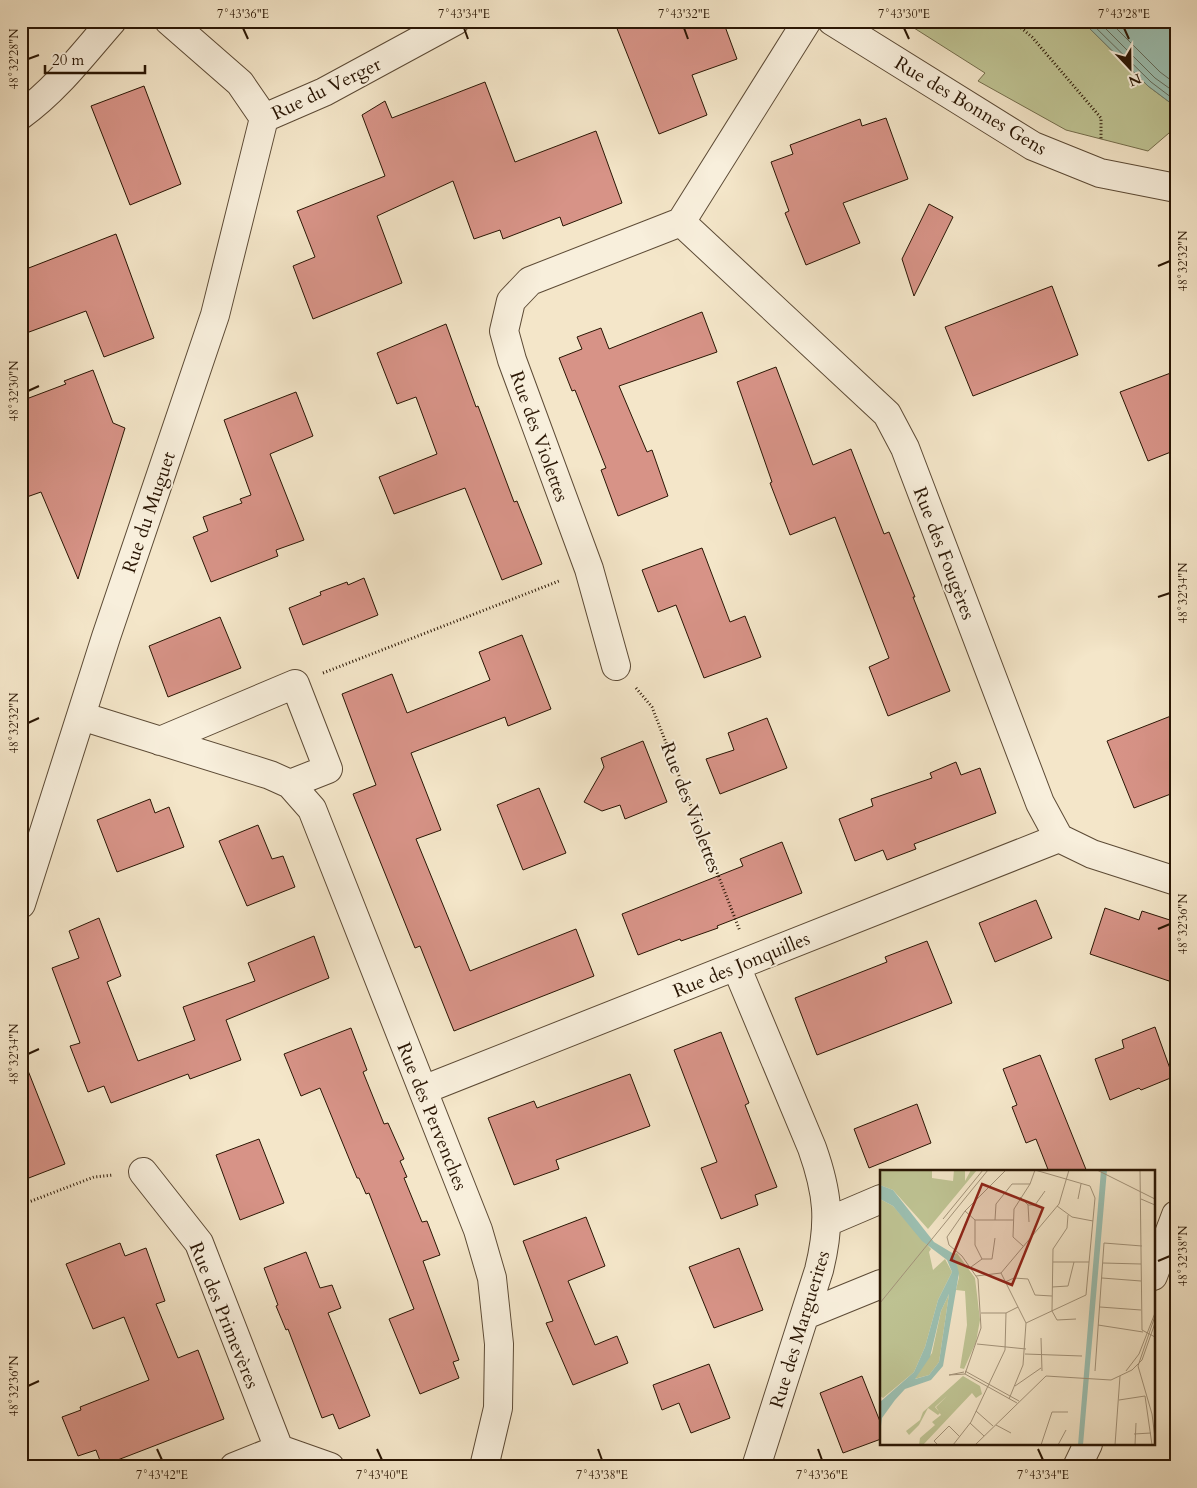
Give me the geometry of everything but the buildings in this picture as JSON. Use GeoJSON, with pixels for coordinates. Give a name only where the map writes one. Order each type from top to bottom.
{"type":"FeatureCollection","features":[{"type":"Feature","properties":{"kind":"street"},"geometry":{"type":"LineString","coordinates":[[21,115],[56,86],[112,21]]}},
{"type":"Feature","properties":{"kind":"street","name":"Rue du Verger"},"geometry":{"type":"LineString","coordinates":[[169,21],[240,83],[264,118],[324,92],[455,21]]}},
{"type":"Feature","properties":{"kind":"street"},"geometry":{"type":"LineString","coordinates":[[681,222],[807,21]]}},
{"type":"Feature","properties":{"kind":"street","name":"Rue des Bonnes Gens"},"geometry":{"type":"LineString","coordinates":[[832,21],[1033,146],[1100,172],[1176,188]]}},
{"type":"Feature","properties":{"kind":"street","name":"Rue du Muguet"},"geometry":{"type":"LineString","coordinates":[[21,904],[33,836],[81,716],[215,315],[264,118]]}},
{"type":"Feature","properties":{"kind":"street","name":"Rue des Violettes"},"geometry":{"type":"LineString","coordinates":[[616,666],[589,569],[512,360],[504,331],[511,301],[530,281],[681,222]]}},
{"type":"Feature","properties":{"kind":"street","name":"Rue des Fougères"},"geometry":{"type":"LineString","coordinates":[[681,222],[887,414],[905,448],[1040,803],[1059,838]]}},
{"type":"Feature","properties":{"kind":"street"},"geometry":{"type":"LineString","coordinates":[[160,741],[295,684],[328,769],[290,784]]}},
{"type":"Feature","properties":{"kind":"street","name":"Rue des Pervenches"},"geometry":{"type":"LineString","coordinates":[[81,716],[270,775],[290,784],[312,809],[478,1230],[492,1278],[499,1344],[498,1408],[484,1467]]}},
{"type":"Feature","properties":{"kind":"street"},"geometry":{"type":"LineString","coordinates":[[1059,838],[1092,854],[1176,881]]}},
{"type":"Feature","properties":{"kind":"street","name":"Rue des Jonquilles"},"geometry":{"type":"LineString","coordinates":[[423,1090],[1059,838]]}},
{"type":"Feature","properties":{"kind":"street","name":"Rue des Marguerites"},"geometry":{"type":"LineString","coordinates":[[744,963],[821,1173],[826,1197],[827,1222],[825,1244],[819,1270],[756,1467]]}},
{"type":"Feature","properties":{"kind":"street","name":"Rue des Primevères"},"geometry":{"type":"LineString","coordinates":[[143,1172],[199,1243],[279,1449]]}},
{"type":"Feature","properties":{"kind":"street"},"geometry":{"type":"LineString","coordinates":[[827,1222],[880,1199]]}},
{"type":"Feature","properties":{"kind":"street"},"geometry":{"type":"LineString","coordinates":[[1154,1273],[1176,1215]]}},
{"type":"Feature","properties":{"kind":"street"},"geometry":{"type":"LineString","coordinates":[[805,1315],[880,1284]]}},
{"type":"Feature","properties":{"kind":"street"},"geometry":{"type":"LineString","coordinates":[[1077,1467],[1087,1446]]}},
{"type":"Feature","properties":{"kind":"street"},"geometry":{"type":"LineString","coordinates":[[234,1467],[279,1449],[330,1467]]}},
{"type":"Feature","properties":{"kind":"path"},"geometry":{"type":"LineString","coordinates":[[1013,21],[1032,37],[1101,118],[1100,172]]}},
{"type":"Feature","properties":{"kind":"path"},"geometry":{"type":"LineString","coordinates":[[295,684],[589,569]]}},
{"type":"Feature","properties":{"kind":"path","name":"Rue des Violettes"},"geometry":{"type":"LineString","coordinates":[[616,666],[652,707],[744,963]]}},
{"type":"Feature","properties":{"kind":"path"},"geometry":{"type":"LineString","coordinates":[[21,1205],[94,1177],[143,1172]]}},
{"type":"Feature","properties":{"kind":"green space"},"geometry":{"type":"Polygon","coordinates":[[[903,21],[1082,21],[1148,86],[1176,107],[1176,127],[1148,151],[1066,130],[978,81],[985,73],[903,21]]]}},
{"type":"Feature","properties":{"kind":"water"},"geometry":{"type":"Polygon","coordinates":[[[1082,21],[1176,21],[1176,107],[1148,86],[1082,21]]]}}]}
